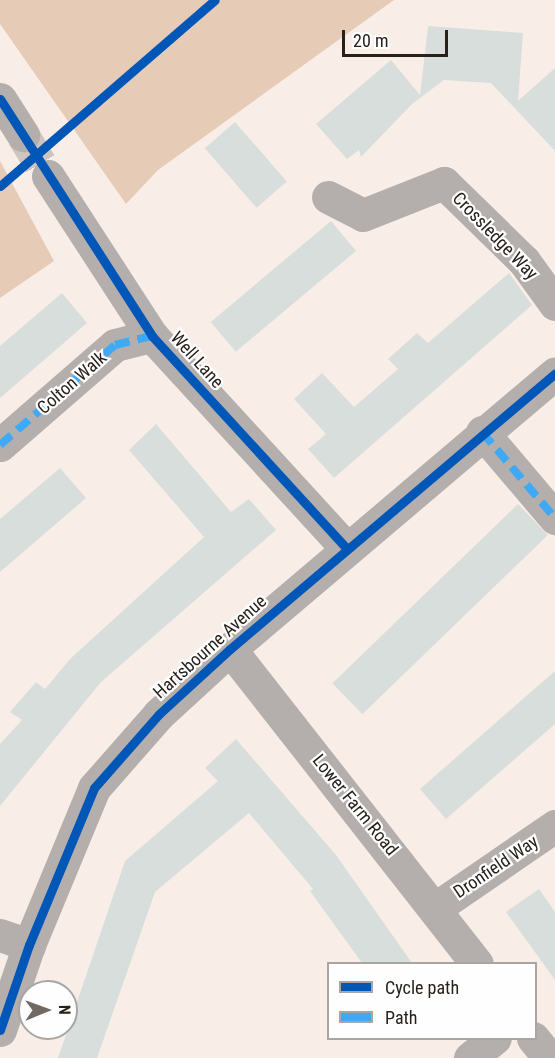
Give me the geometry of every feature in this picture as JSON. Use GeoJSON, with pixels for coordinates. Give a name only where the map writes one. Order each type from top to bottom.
{"type":"FeatureCollection","features":[{"type":"Feature","properties":{"kind":"street"},"geometry":{"type":"LineString","coordinates":[[0,99],[23,135]]}},
{"type":"Feature","properties":{"kind":"street","name":"Well Lane"},"geometry":{"type":"LineString","coordinates":[[48,176],[152,336],[346,548]]}},
{"type":"Feature","properties":{"kind":"street","name":"Crossledge Way"},"geometry":{"type":"LineString","coordinates":[[328,196],[363,215],[444,183],[524,261],[555,304]]}},
{"type":"Feature","properties":{"kind":"street","name":"Colton Walk"},"geometry":{"type":"LineString","coordinates":[[0,445],[115,345],[152,336]]}},
{"type":"Feature","properties":{"kind":"street","name":"Hartsbourne Avenue"},"geometry":{"type":"LineString","coordinates":[[0,1030],[15,940],[94,788],[159,714],[230,649],[555,372]]}},
{"type":"Feature","properties":{"kind":"street"},"geometry":{"type":"LineString","coordinates":[[482,432],[555,518]]}},
{"type":"Feature","properties":{"kind":"street","name":"Lower Farm Road"},"geometry":{"type":"LineString","coordinates":[[230,649],[436,907],[476,962]]}},
{"type":"Feature","properties":{"kind":"street","name":"Dronfield Way"},"geometry":{"type":"LineString","coordinates":[[436,907],[555,826]]}},
{"type":"Feature","properties":{"kind":"street"},"geometry":{"type":"LineString","coordinates":[[470,1058],[492,1040]]}},
{"type":"Feature","properties":{"kind":"street"},"geometry":{"type":"LineString","coordinates":[[535,1040],[549,1058]]}},
{"type":"Feature","properties":{"kind":"shaded area"},"geometry":{"type":"Polygon","coordinates":[[[0,0],[394,0],[158,170],[126,204],[0,24],[0,0]]]}},
{"type":"Feature","properties":{"kind":"shaded area"},"geometry":{"type":"Polygon","coordinates":[[[0,161],[54,261],[0,298],[0,161]]]}},
{"type":"Feature","properties":{"kind":"building"},"geometry":{"type":"Polygon","coordinates":[[[428,26],[523,33],[518,101],[555,68],[555,151],[491,83],[444,80],[412,104],[361,157],[359,150],[347,159],[316,124],[391,60],[420,95],[428,26]]]}},
{"type":"Feature","properties":{"kind":"building"},"geometry":{"type":"Polygon","coordinates":[[[235,122],[287,182],[257,208],[205,148],[235,122]]]}},
{"type":"Feature","properties":{"kind":"building"},"geometry":{"type":"Polygon","coordinates":[[[331,221],[356,251],[236,352],[211,322],[331,221]]]}},
{"type":"Feature","properties":{"kind":"building"},"geometry":{"type":"Polygon","coordinates":[[[509,273],[532,305],[334,478],[308,449],[326,434],[294,399],[322,373],[354,407],[398,369],[388,359],[417,333],[428,343],[509,273]]]}},
{"type":"Feature","properties":{"kind":"building"},"geometry":{"type":"Polygon","coordinates":[[[62,293],[87,323],[0,398],[0,346],[62,293]]]}},
{"type":"Feature","properties":{"kind":"building"},"geometry":{"type":"Polygon","coordinates":[[[156,424],[231,512],[249,499],[276,530],[101,682],[0,806],[0,744],[22,720],[10,712],[36,682],[45,689],[70,659],[204,537],[129,450],[156,424]]]}},
{"type":"Feature","properties":{"kind":"building"},"geometry":{"type":"Polygon","coordinates":[[[60,468],[86,498],[0,572],[0,519],[60,468]]]}},
{"type":"Feature","properties":{"kind":"building"},"geometry":{"type":"Polygon","coordinates":[[[518,504],[548,535],[362,714],[332,683],[518,504]]]}},
{"type":"Feature","properties":{"kind":"building"},"geometry":{"type":"Polygon","coordinates":[[[555,671],[555,724],[446,819],[420,789],[555,671]]]}},
{"type":"Feature","properties":{"kind":"building"},"geometry":{"type":"Polygon","coordinates":[[[236,739],[336,855],[411,962],[361,962],[310,891],[313,889],[249,813],[155,892],[97,1058],[58,1058],[64,1040],[78,1040],[78,999],[125,861],[218,781],[205,768],[236,739]]]}},
{"type":"Feature","properties":{"kind":"building"},"geometry":{"type":"Polygon","coordinates":[[[539,889],[555,912],[555,980],[506,912],[539,889]]]}},
{"type":"Feature","properties":{"kind":"tunnel"},"geometry":{"type":"LineString","coordinates":[[23,135],[48,176]]}},
{"type":"Feature","properties":{"kind":"marked path"},"geometry":{"type":"LineString","coordinates":[[0,445],[115,345],[152,336]]}},
{"type":"Feature","properties":{"kind":"marked path"},"geometry":{"type":"LineString","coordinates":[[482,432],[555,518]]}},
{"type":"Feature","properties":{"kind":"cycle path"},"geometry":{"type":"LineString","coordinates":[[0,186],[215,0]]}},
{"type":"Feature","properties":{"kind":"cycle path"},"geometry":{"type":"LineString","coordinates":[[0,99],[152,336],[346,548]]}},
{"type":"Feature","properties":{"kind":"cycle path"},"geometry":{"type":"LineString","coordinates":[[0,1030],[29,945],[94,788],[159,714],[230,649],[555,373]]}}]}
